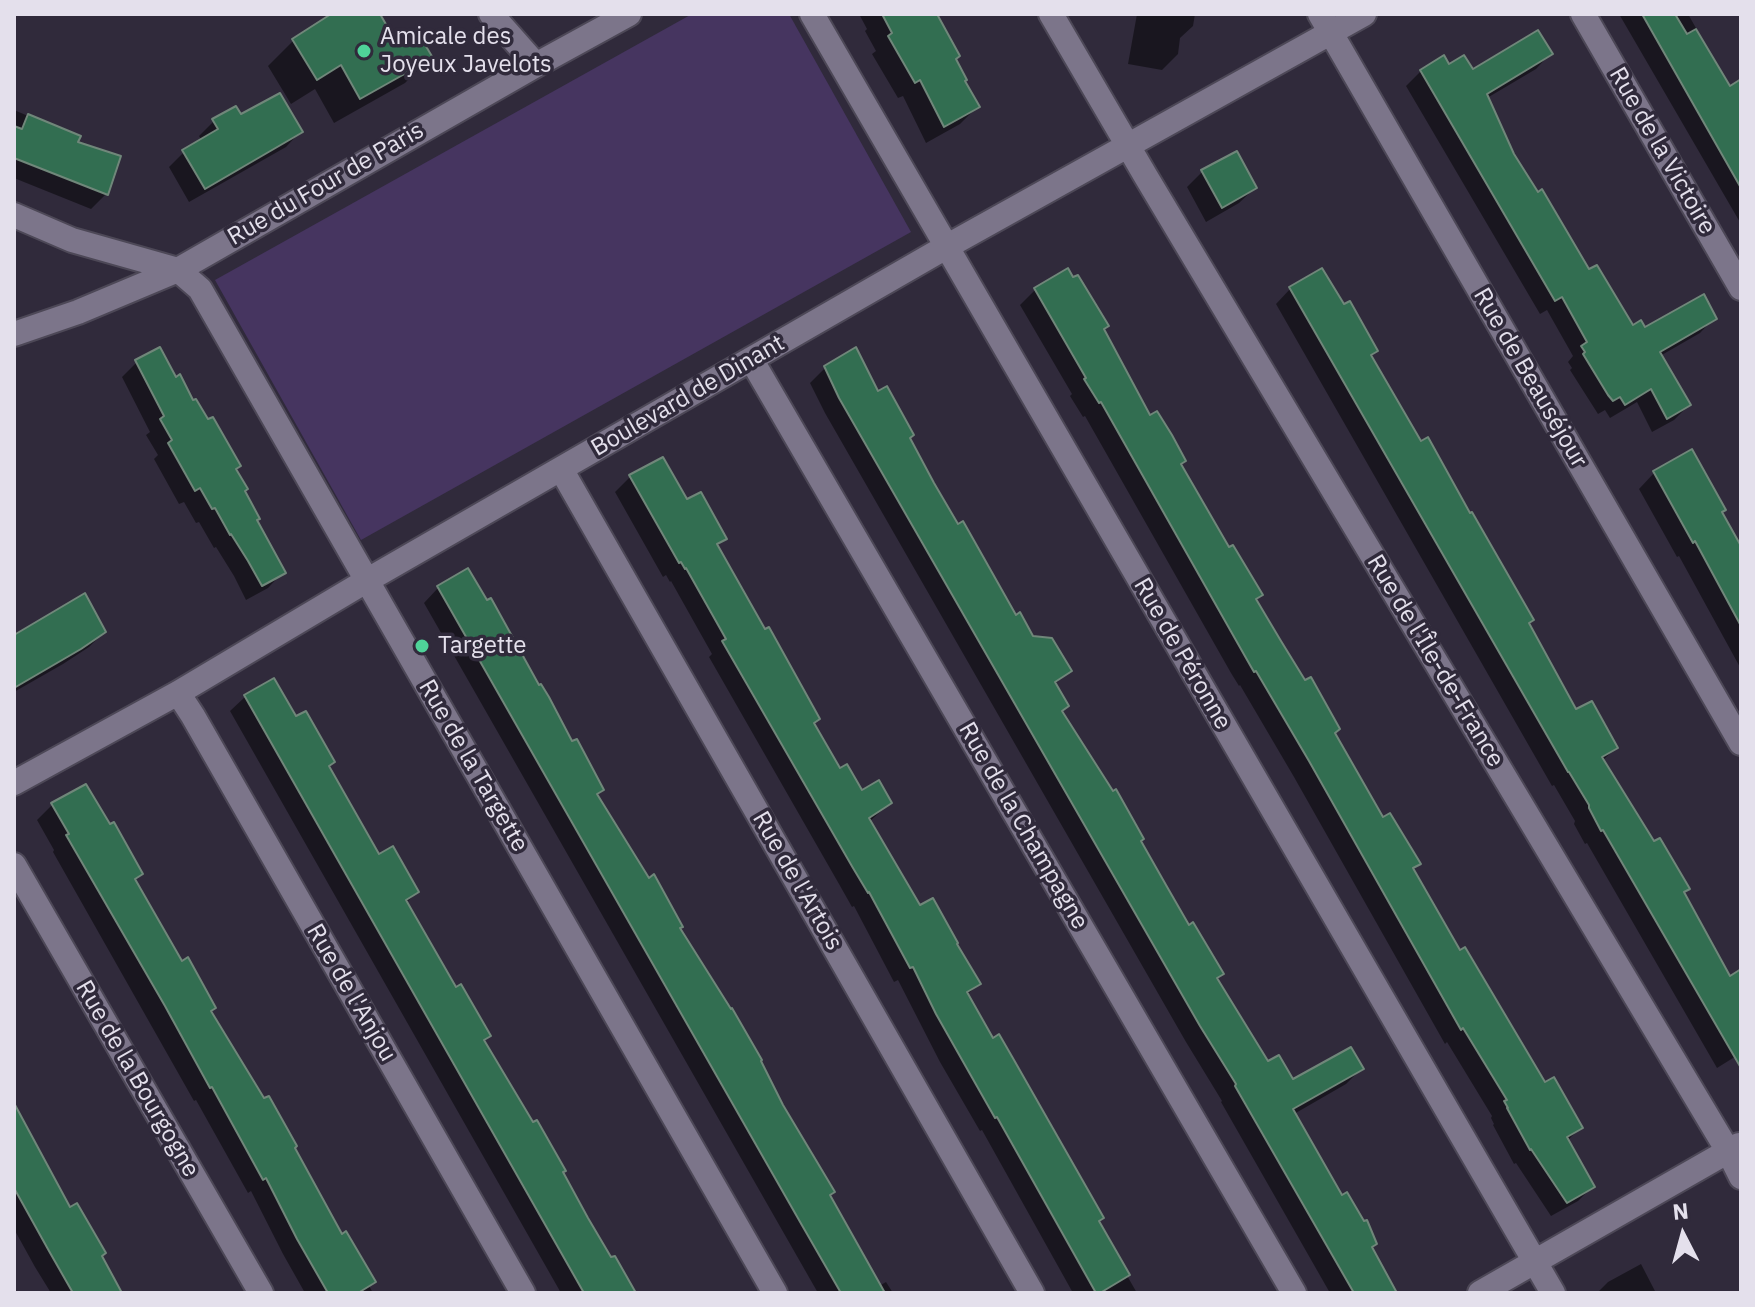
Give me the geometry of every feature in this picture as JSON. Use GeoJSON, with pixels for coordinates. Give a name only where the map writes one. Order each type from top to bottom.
{"type":"FeatureCollection","features":[{"type":"Feature","properties":{"kind":"street"},"geometry":{"type":"LineString","coordinates":[[491,14],[536,65]]}},
{"type":"Feature","properties":{"kind":"street","name":"Rue du Four de Paris"},"geometry":{"type":"LineString","coordinates":[[14,334],[78,312],[178,270],[629,14]]}},
{"type":"Feature","properties":{"kind":"street","name":"Rue de Péronne"},"geometry":{"type":"LineString","coordinates":[[812,14],[1553,1293]]}},
{"type":"Feature","properties":{"kind":"street","name":"Rue de l'Île-de-France"},"geometry":{"type":"LineString","coordinates":[[1051,14],[1734,1148],[1741,1177]]}},
{"type":"Feature","properties":{"kind":"street","name":"Boulevard de Dinant"},"geometry":{"type":"LineString","coordinates":[[14,783],[178,693],[366,581],[1128,145],[1325,23],[1364,14]]}},
{"type":"Feature","properties":{"kind":"street","name":"Rue de la Victoire"},"geometry":{"type":"LineString","coordinates":[[1583,14],[1741,288]]}},
{"type":"Feature","properties":{"kind":"street","name":"Rue de Beauséjour"},"geometry":{"type":"LineString","coordinates":[[1325,23],[1741,743]]}},
{"type":"Feature","properties":{"kind":"street"},"geometry":{"type":"LineString","coordinates":[[14,215],[72,240],[178,270]]}},
{"type":"Feature","properties":{"kind":"street","name":"Rue de la Targette"},"geometry":{"type":"LineString","coordinates":[[178,270],[200,289],[775,1293]]}},
{"type":"Feature","properties":{"kind":"street","name":"Rue de la Champagne"},"geometry":{"type":"LineString","coordinates":[[751,359],[1294,1293]]}},
{"type":"Feature","properties":{"kind":"street","name":"Rue de l'Artois"},"geometry":{"type":"LineString","coordinates":[[561,469],[1032,1293]]}},
{"type":"Feature","properties":{"kind":"street","name":"Rue de l'Anjou"},"geometry":{"type":"LineString","coordinates":[[178,693],[523,1293]]}},
{"type":"Feature","properties":{"kind":"street","name":"Rue de la Bourgogne"},"geometry":{"type":"LineString","coordinates":[[14,865],[261,1293]]}},
{"type":"Feature","properties":{"kind":"street"},"geometry":{"type":"LineString","coordinates":[[1480,1293],[1734,1148]]}},
{"type":"Feature","properties":{"kind":"shaded area"},"geometry":{"type":"Polygon","coordinates":[[[692,14],[789,14],[911,232],[361,540],[215,280],[692,14]]]}},
{"type":"Feature","properties":{"kind":"building","name":"Amicale des Joyeux Javelots"},"geometry":{"type":"Polygon","coordinates":[[[331,14],[380,14],[398,45],[418,33],[433,58],[360,99],[341,65],[317,80],[292,39],[331,14]]]}},
{"type":"Feature","properties":{"kind":"building"},"geometry":{"type":"Polygon","coordinates":[[[882,14],[937,14],[960,56],[956,59],[980,107],[944,127],[920,80],[915,83],[888,36],[892,33],[882,14]]]}},
{"type":"Feature","properties":{"kind":"building"},"geometry":{"type":"Polygon","coordinates":[[[1642,14],[1675,14],[1687,34],[1696,29],[1730,86],[1741,79],[1741,188],[1642,14]]]}},
{"type":"Feature","properties":{"kind":"building"},"geometry":{"type":"Polygon","coordinates":[[[1538,30],[1553,54],[1487,94],[1514,154],[1538,192],[1542,189],[1589,269],[1597,265],[1633,325],[1641,320],[1645,327],[1704,294],[1717,319],[1660,352],[1691,405],[1667,419],[1651,389],[1625,405],[1620,397],[1613,401],[1608,395],[1583,354],[1585,352],[1581,346],[1587,342],[1562,297],[1555,301],[1420,70],[1444,55],[1449,64],[1464,55],[1473,69],[1538,30]]]}},
{"type":"Feature","properties":{"kind":"building"},"geometry":{"type":"Polygon","coordinates":[[[280,93],[303,132],[205,189],[182,150],[218,129],[212,119],[236,106],[241,114],[280,93]]]}},
{"type":"Feature","properties":{"kind":"building"},"geometry":{"type":"Polygon","coordinates":[[[28,114],[81,136],[78,142],[121,156],[108,195],[14,158],[14,126],[22,129],[28,114]]]}},
{"type":"Feature","properties":{"kind":"building"},"geometry":{"type":"Polygon","coordinates":[[[1237,151],[1257,188],[1222,208],[1201,170],[1237,151]]]}},
{"type":"Feature","properties":{"kind":"building"},"geometry":{"type":"Polygon","coordinates":[[[1068,268],[1073,277],[1078,275],[1109,326],[1104,329],[1150,415],[1157,411],[1186,461],[1181,464],[1229,547],[1233,545],[1263,595],[1256,599],[1305,680],[1311,677],[1340,729],[1335,733],[1383,817],[1390,813],[1421,864],[1413,868],[1460,950],[1465,947],[1545,1082],[1554,1077],[1583,1128],[1567,1137],[1595,1187],[1567,1203],[1530,1150],[1507,1108],[1504,1101],[1507,1100],[1463,1028],[1461,1030],[1309,761],[1254,672],[1034,288],[1068,268]]]}},
{"type":"Feature","properties":{"kind":"building"},"geometry":{"type":"Polygon","coordinates":[[[1322,268],[1344,304],[1350,301],[1378,351],[1371,355],[1421,441],[1428,437],[1472,512],[1534,620],[1529,623],[1576,709],[1592,701],[1618,748],[1602,757],[1654,841],[1660,838],[1690,889],[1684,892],[1730,976],[1741,969],[1741,1068],[1601,831],[1589,805],[1289,287],[1322,268]]]}},
{"type":"Feature","properties":{"kind":"building"},"geometry":{"type":"Polygon","coordinates":[[[160,347],[176,377],[180,374],[193,400],[196,399],[208,419],[213,417],[241,466],[236,469],[248,489],[245,491],[260,519],[257,520],[286,573],[262,586],[215,508],[212,509],[200,488],[195,491],[168,443],[172,440],[160,419],[164,416],[135,360],[160,347]]]}},
{"type":"Feature","properties":{"kind":"building"},"geometry":{"type":"Polygon","coordinates":[[[856,347],[878,391],[887,386],[914,435],[910,438],[934,483],[958,524],[963,521],[1016,615],[1020,612],[1033,636],[1052,638],[1072,671],[1055,682],[1069,706],[1062,711],[1113,791],[1116,789],[1144,839],[1141,841],[1189,925],[1193,922],[1224,974],[1217,978],[1268,1061],[1279,1055],[1293,1079],[1351,1047],[1364,1069],[1293,1109],[1342,1195],[1347,1192],[1364,1221],[1367,1220],[1377,1244],[1372,1247],[1397,1293],[1354,1293],[839,398],[824,366],[856,347]]]}},
{"type":"Feature","properties":{"kind":"building"},"geometry":{"type":"Polygon","coordinates":[[[1692,449],[1726,510],[1722,512],[1741,546],[1741,626],[1653,471],[1692,449]]]}},
{"type":"Feature","properties":{"kind":"building"},"geometry":{"type":"Polygon","coordinates":[[[663,457],[687,499],[701,492],[727,539],[717,544],[765,629],[769,627],[820,719],[814,723],[840,768],[847,764],[862,790],[879,780],[892,803],[869,818],[920,905],[933,898],[981,984],[967,992],[993,1038],[999,1034],[1014,1060],[1104,1218],[1099,1221],[1130,1275],[1100,1293],[1096,1293],[995,1118],[913,967],[910,968],[722,641],[726,639],[686,568],[679,563],[629,475],[663,457]]]}},
{"type":"Feature","properties":{"kind":"building"},"geometry":{"type":"Polygon","coordinates":[[[468,568],[487,600],[491,598],[572,741],[577,739],[604,790],[597,794],[649,878],[654,874],[683,927],[680,928],[762,1060],[783,1105],[835,1192],[830,1195],[885,1293],[841,1293],[803,1227],[437,586],[468,568]]]}},
{"type":"Feature","properties":{"kind":"building"},"geometry":{"type":"Polygon","coordinates":[[[85,593],[106,632],[14,688],[14,635],[85,593]]]}},
{"type":"Feature","properties":{"kind":"building"},"geometry":{"type":"Polygon","coordinates":[[[274,678],[296,716],[306,711],[335,762],[329,766],[379,854],[393,846],[419,892],[406,900],[456,987],[461,984],[491,1036],[484,1040],[533,1122],[537,1120],[588,1218],[636,1293],[584,1293],[244,695],[274,678]]]}},
{"type":"Feature","properties":{"kind":"building"},"geometry":{"type":"Polygon","coordinates":[[[86,784],[110,824],[114,822],[143,874],[135,879],[182,961],[188,957],[216,1008],[211,1011],[264,1098],[269,1096],[342,1234],[346,1231],[376,1282],[358,1293],[328,1293],[266,1178],[263,1180],[66,835],[69,834],[51,803],[86,784]]]}},
{"type":"Feature","properties":{"kind":"building"},"geometry":{"type":"Polygon","coordinates":[[[14,1103],[70,1207],[77,1203],[106,1253],[102,1256],[122,1293],[73,1293],[49,1251],[14,1188],[14,1103]]]}},
{"type":"Feature","properties":{"kind":"place","name":"Amicale des Joyeux Javelots"},"geometry":{"type":"Point","coordinates":[364,51]}},
{"type":"Feature","properties":{"kind":"place","name":"Targette"},"geometry":{"type":"Point","coordinates":[422,646]}}]}
